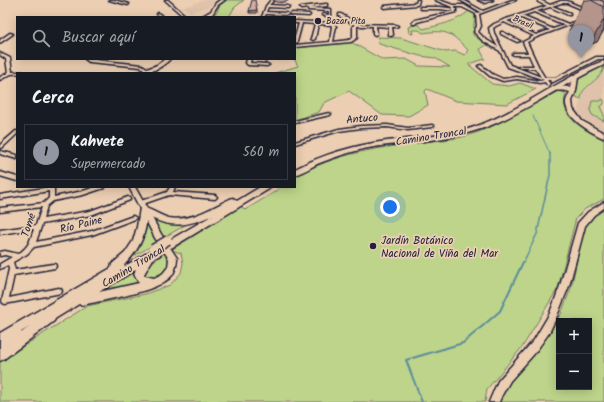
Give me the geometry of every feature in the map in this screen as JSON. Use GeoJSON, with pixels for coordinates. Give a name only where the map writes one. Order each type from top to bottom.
{"type":"FeatureCollection","features":[{"type":"Feature","properties":{"kind":"highway"},"geometry":{"type":"LineString","coordinates":[[0,355],[50,317]]}},
{"type":"Feature","properties":{"kind":"main road"},"geometry":{"type":"LineString","coordinates":[[205,16],[213,12],[217,4],[223,0]]}},
{"type":"Feature","properties":{"kind":"main road"},"geometry":{"type":"LineString","coordinates":[[276,0],[285,0]]}},
{"type":"Feature","properties":{"kind":"main road","name":"Camino Troncal"},"geometry":{"type":"LineString","coordinates":[[296,167],[319,156],[355,145],[437,134],[465,128],[488,119],[548,84],[604,59]]}},
{"type":"Feature","properties":{"kind":"main road"},"geometry":{"type":"LineString","coordinates":[[143,72],[162,64],[167,60]]}},
{"type":"Feature","properties":{"kind":"main road","name":"Camino Troncal"},"geometry":{"type":"LineString","coordinates":[[296,172],[321,160],[355,149],[468,131],[497,120],[548,84],[575,77],[604,63]]}},
{"type":"Feature","properties":{"kind":"main road"},"geometry":{"type":"LineString","coordinates":[[575,77],[569,106],[572,113],[580,122],[604,136]]}},
{"type":"Feature","properties":{"kind":"main road"},"geometry":{"type":"LineString","coordinates":[[548,84],[573,91]]}},
{"type":"Feature","properties":{"kind":"main road"},"geometry":{"type":"LineString","coordinates":[[68,302],[154,284],[169,274],[172,268],[173,258],[158,236],[133,188]]}},
{"type":"Feature","properties":{"kind":"main road","name":"Camino Troncal"},"geometry":{"type":"LineString","coordinates":[[170,242],[233,200],[255,188]]}},
{"type":"Feature","properties":{"kind":"main road","name":"Camino Troncal"},"geometry":{"type":"LineString","coordinates":[[0,339],[68,302],[264,188]]}},
{"type":"Feature","properties":{"kind":"main road"},"geometry":{"type":"LineString","coordinates":[[142,206],[154,217],[167,222],[183,223],[233,200]]}},
{"type":"Feature","properties":{"kind":"main road"},"geometry":{"type":"LineString","coordinates":[[494,402],[497,390],[504,378],[537,343],[557,307],[564,292],[581,225],[590,214],[604,205]]}},
{"type":"Feature","properties":{"kind":"main road"},"geometry":{"type":"LineString","coordinates":[[68,302],[119,264],[132,252],[141,235],[143,225],[142,206]]}},
{"type":"Feature","properties":{"kind":"main road"},"geometry":{"type":"LineString","coordinates":[[154,251],[140,271],[140,278],[148,282],[156,281],[164,277]]}},
{"type":"Feature","properties":{"kind":"main road","name":"Camino Troncal"},"geometry":{"type":"LineString","coordinates":[[0,347],[50,317],[68,302]]}},
{"type":"Feature","properties":{"kind":"street"},"geometry":{"type":"LineString","coordinates":[[110,0],[128,4]]}},
{"type":"Feature","properties":{"kind":"street"},"geometry":{"type":"LineString","coordinates":[[166,0],[185,16]]}},
{"type":"Feature","properties":{"kind":"street"},"geometry":{"type":"LineString","coordinates":[[263,16],[267,6],[272,0]]}},
{"type":"Feature","properties":{"kind":"street"},"geometry":{"type":"LineString","coordinates":[[406,0],[405,2],[407,4]]}},
{"type":"Feature","properties":{"kind":"street"},"geometry":{"type":"LineString","coordinates":[[384,7],[417,4],[418,0]]}},
{"type":"Feature","properties":{"kind":"street"},"geometry":{"type":"LineString","coordinates":[[436,0],[453,6],[463,6],[477,14]]}},
{"type":"Feature","properties":{"kind":"street"},"geometry":{"type":"LineString","coordinates":[[461,0],[482,11]]}},
{"type":"Feature","properties":{"kind":"street"},"geometry":{"type":"LineString","coordinates":[[479,0],[486,2],[492,0]]}},
{"type":"Feature","properties":{"kind":"street"},"geometry":{"type":"LineString","coordinates":[[477,14],[515,0]]}},
{"type":"Feature","properties":{"kind":"street"},"geometry":{"type":"LineString","coordinates":[[539,1],[569,14]]}},
{"type":"Feature","properties":{"kind":"street"},"geometry":{"type":"LineString","coordinates":[[548,84],[509,66],[500,50],[491,28],[495,24],[562,2],[591,10]]}},
{"type":"Feature","properties":{"kind":"street"},"geometry":{"type":"LineString","coordinates":[[310,8],[326,5]]}},
{"type":"Feature","properties":{"kind":"street"},"geometry":{"type":"LineString","coordinates":[[267,6],[288,7]]}},
{"type":"Feature","properties":{"kind":"street"},"geometry":{"type":"LineString","coordinates":[[453,6],[455,10]]}},
{"type":"Feature","properties":{"kind":"street"},"geometry":{"type":"LineString","coordinates":[[301,8],[330,10],[330,16],[323,15]]}},
{"type":"Feature","properties":{"kind":"street"},"geometry":{"type":"LineString","coordinates":[[308,22],[310,8]]}},
{"type":"Feature","properties":{"kind":"street"},"geometry":{"type":"LineString","coordinates":[[421,8],[455,10]]}},
{"type":"Feature","properties":{"kind":"street"},"geometry":{"type":"LineString","coordinates":[[414,23],[455,12],[455,10]]}},
{"type":"Feature","properties":{"kind":"street"},"geometry":{"type":"LineString","coordinates":[[535,11],[568,25]]}},
{"type":"Feature","properties":{"kind":"street"},"geometry":{"type":"LineString","coordinates":[[264,13],[287,14]]}},
{"type":"Feature","properties":{"kind":"street"},"geometry":{"type":"LineString","coordinates":[[292,14],[309,15]]}},
{"type":"Feature","properties":{"kind":"street"},"geometry":{"type":"LineString","coordinates":[[477,14],[479,26],[476,32],[484,40],[500,50]]}},
{"type":"Feature","properties":{"kind":"street"},"geometry":{"type":"LineString","coordinates":[[340,15],[358,25],[396,26]]}},
{"type":"Feature","properties":{"kind":"street"},"geometry":{"type":"LineString","coordinates":[[520,16],[553,30]]}},
{"type":"Feature","properties":{"kind":"street"},"geometry":{"type":"LineString","coordinates":[[509,42],[525,42],[536,36],[582,20]]}},
{"type":"Feature","properties":{"kind":"street","name":"Brasil"},"geometry":{"type":"LineString","coordinates":[[504,21],[536,36]]}},
{"type":"Feature","properties":{"kind":"street"},"geometry":{"type":"LineString","coordinates":[[296,22],[333,25],[331,43]]}},
{"type":"Feature","properties":{"kind":"street"},"geometry":{"type":"LineString","coordinates":[[296,39],[302,22]]}},
{"type":"Feature","properties":{"kind":"street"},"geometry":{"type":"LineString","coordinates":[[313,39],[317,23]]}},
{"type":"Feature","properties":{"kind":"street"},"geometry":{"type":"LineString","coordinates":[[296,46],[347,42],[354,39],[358,25]]}},
{"type":"Feature","properties":{"kind":"street"},"geometry":{"type":"LineString","coordinates":[[374,25],[375,34]]}},
{"type":"Feature","properties":{"kind":"street"},"geometry":{"type":"LineString","coordinates":[[390,26],[391,35]]}},
{"type":"Feature","properties":{"kind":"street"},"geometry":{"type":"LineString","coordinates":[[0,42],[11,34]]}},
{"type":"Feature","properties":{"kind":"street"},"geometry":{"type":"LineString","coordinates":[[502,34],[518,41]]}},
{"type":"Feature","properties":{"kind":"street"},"geometry":{"type":"LineString","coordinates":[[525,42],[537,67],[548,84]]}},
{"type":"Feature","properties":{"kind":"street"},"geometry":{"type":"LineString","coordinates":[[0,54],[8,58],[10,73]]}},
{"type":"Feature","properties":{"kind":"street"},"geometry":{"type":"LineString","coordinates":[[514,54],[531,54]]}},
{"type":"Feature","properties":{"kind":"street","name":"Camino Troncal"},"geometry":{"type":"LineString","coordinates":[[548,84],[555,79],[598,58],[604,59]]}},
{"type":"Feature","properties":{"kind":"street"},"geometry":{"type":"LineString","coordinates":[[88,60],[142,66],[148,70]]}},
{"type":"Feature","properties":{"kind":"street"},"geometry":{"type":"LineString","coordinates":[[249,61],[267,65]]}},
{"type":"Feature","properties":{"kind":"street"},"geometry":{"type":"LineString","coordinates":[[480,66],[491,75],[503,80],[517,78],[548,84]]}},
{"type":"Feature","properties":{"kind":"street"},"geometry":{"type":"LineString","coordinates":[[521,66],[537,67]]}},
{"type":"Feature","properties":{"kind":"street"},"geometry":{"type":"LineString","coordinates":[[0,79],[10,73],[16,73]]}},
{"type":"Feature","properties":{"kind":"street","name":"Camino Troncal"},"geometry":{"type":"LineString","coordinates":[[548,84],[555,79]]}},
{"type":"Feature","properties":{"kind":"street"},"geometry":{"type":"LineString","coordinates":[[296,122],[329,114]]}},
{"type":"Feature","properties":{"kind":"street","name":"Antuco"},"geometry":{"type":"LineString","coordinates":[[296,143],[339,130],[360,127],[387,126],[408,129],[432,126]]}},
{"type":"Feature","properties":{"kind":"street"},"geometry":{"type":"LineString","coordinates":[[0,147],[16,133]]}},
{"type":"Feature","properties":{"kind":"street"},"geometry":{"type":"LineString","coordinates":[[0,152],[16,157]]}},
{"type":"Feature","properties":{"kind":"street"},"geometry":{"type":"LineString","coordinates":[[0,174],[16,179]]}},
{"type":"Feature","properties":{"kind":"street"},"geometry":{"type":"LineString","coordinates":[[0,197],[51,188],[51,199],[83,193],[99,188]]}},
{"type":"Feature","properties":{"kind":"street"},"geometry":{"type":"LineString","coordinates":[[142,206],[170,192],[172,188]]}},
{"type":"Feature","properties":{"kind":"street"},"geometry":{"type":"LineString","coordinates":[[170,192],[215,197]]}},
{"type":"Feature","properties":{"kind":"street","name":"Tomé"},"geometry":{"type":"LineString","coordinates":[[0,267],[32,245],[44,205],[51,199]]}},
{"type":"Feature","properties":{"kind":"street"},"geometry":{"type":"LineString","coordinates":[[0,232],[91,213],[128,199]]}},
{"type":"Feature","properties":{"kind":"street"},"geometry":{"type":"LineString","coordinates":[[0,210],[44,205]]}},
{"type":"Feature","properties":{"kind":"street","name":"Río Paine"},"geometry":{"type":"LineString","coordinates":[[32,245],[92,233],[133,218]]}},
{"type":"Feature","properties":{"kind":"street"},"geometry":{"type":"LineString","coordinates":[[0,254],[5,253],[18,256]]}},
{"type":"Feature","properties":{"kind":"street"},"geometry":{"type":"LineString","coordinates":[[10,261],[12,264],[6,301],[59,291]]}},
{"type":"Feature","properties":{"kind":"street"},"geometry":{"type":"LineString","coordinates":[[11,273],[52,266]]}},
{"type":"Feature","properties":{"kind":"shaded area"},"geometry":{"type":"Polygon","coordinates":[[[205,0],[221,0],[214,5],[191,12],[183,7],[205,0]]]}},
{"type":"Feature","properties":{"kind":"shaded area"},"geometry":{"type":"Polygon","coordinates":[[[604,70],[604,134],[581,118],[578,114],[578,107],[583,92],[604,70]]]}},
{"type":"Feature","properties":{"kind":"green space"},"geometry":{"type":"Polygon","coordinates":[[[227,0],[244,0],[234,8],[230,16],[212,16],[217,12],[219,6],[227,0]]]}},
{"type":"Feature","properties":{"kind":"green space"},"geometry":{"type":"Polygon","coordinates":[[[469,11],[475,13],[473,35],[487,45],[480,49],[485,59],[468,64],[492,84],[509,86],[520,83],[536,89],[507,104],[456,101],[427,89],[425,91],[428,105],[409,116],[382,115],[349,91],[324,103],[319,112],[296,120],[296,72],[278,72],[298,66],[295,60],[296,60],[296,48],[351,42],[383,60],[406,59],[419,66],[450,67],[435,58],[420,56],[379,44],[378,37],[401,38],[446,52],[455,51],[465,55],[468,50],[458,40],[449,34],[444,32],[423,33],[419,30],[412,30],[413,34],[409,33],[408,27],[418,24],[423,29],[448,23],[469,11]]]}},
{"type":"Feature","properties":{"kind":"green space"},"geometry":{"type":"Polygon","coordinates":[[[604,66],[601,74],[584,90],[581,99],[576,97],[577,83],[580,78],[604,66]]]}},
{"type":"Feature","properties":{"kind":"green space","name":"Jardín Botánico Nacional de Viña del Mar"},"geometry":{"type":"Polygon","coordinates":[[[559,91],[566,93],[566,110],[569,116],[582,127],[604,140],[604,199],[585,209],[576,218],[558,288],[523,346],[487,389],[485,402],[0,402],[0,361],[87,306],[145,294],[170,285],[181,273],[183,263],[181,253],[171,250],[241,206],[245,210],[278,190],[278,188],[296,188],[296,176],[326,162],[374,149],[466,136],[490,127],[559,91]]]}},
{"type":"Feature","properties":{"kind":"green space"},"geometry":{"type":"Polygon","coordinates":[[[602,99],[604,100],[604,104],[600,107],[604,115],[604,121],[592,115],[590,110],[592,101],[601,101],[602,99]]]}},
{"type":"Feature","properties":{"kind":"green space"},"geometry":{"type":"Polygon","coordinates":[[[604,209],[604,402],[499,402],[505,386],[541,344],[556,322],[556,390],[592,390],[592,318],[558,318],[571,288],[585,224],[598,212],[604,209]]]}},
{"type":"Feature","properties":{"kind":"green space"},"geometry":{"type":"Polygon","coordinates":[[[152,218],[165,223],[187,224],[163,238],[152,218]]]}},
{"type":"Feature","properties":{"kind":"green space"},"geometry":{"type":"Polygon","coordinates":[[[146,222],[158,242],[122,263],[146,222]]]}},
{"type":"Feature","properties":{"kind":"green space"},"geometry":{"type":"Polygon","coordinates":[[[165,253],[169,259],[167,267],[163,273],[149,280],[144,278],[145,267],[165,253]]]}},
{"type":"Feature","properties":{"kind":"green space"},"geometry":{"type":"Polygon","coordinates":[[[138,270],[143,284],[101,292],[138,270]]]}},
{"type":"Feature","properties":{"kind":"building"},"geometry":{"type":"Polygon","coordinates":[[[252,0],[255,0],[257,10],[249,11],[252,0]]]}},
{"type":"Feature","properties":{"kind":"building"},"geometry":{"type":"Polygon","coordinates":[[[591,0],[600,0],[604,2],[604,7],[591,0]]]}},
{"type":"Feature","properties":{"kind":"waterway"},"geometry":{"type":"LineString","coordinates":[[533,116],[550,154]]}},
{"type":"Feature","properties":{"kind":"waterway"},"geometry":{"type":"LineString","coordinates":[[523,263],[537,234],[550,175],[550,154]]}},
{"type":"Feature","properties":{"kind":"waterway"},"geometry":{"type":"LineString","coordinates":[[422,402],[406,360],[463,343],[500,311],[523,262]]}},
{"type":"Feature","properties":{"kind":"place","name":"Bazar Pita"},"geometry":{"type":"Point","coordinates":[318,21]}},
{"type":"Feature","properties":{"kind":"place","name":"Kahvete"},"geometry":{"type":"Point","coordinates":[581,58]}},
{"type":"Feature","properties":{"kind":"place","name":"Jardín Botánico Nacional de Viña del Mar"},"geometry":{"type":"Point","coordinates":[373,246]}}]}
